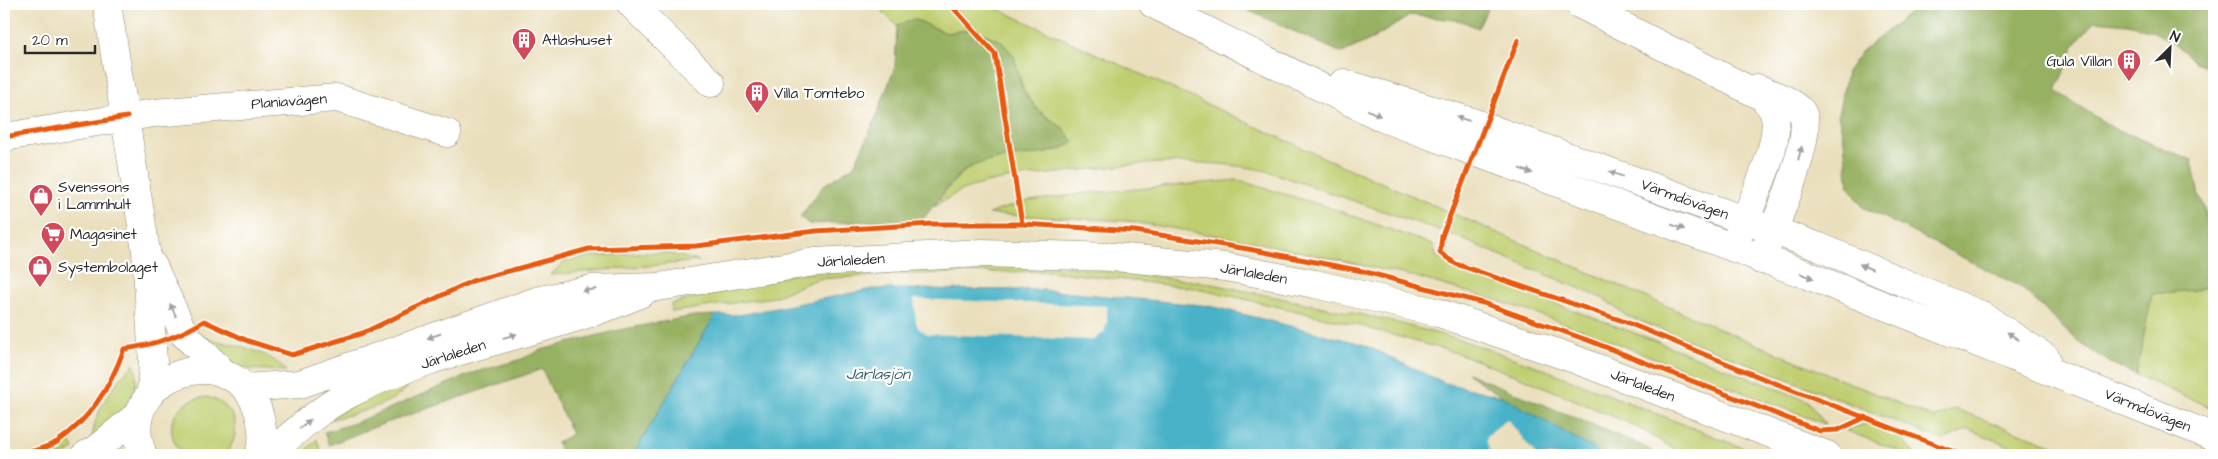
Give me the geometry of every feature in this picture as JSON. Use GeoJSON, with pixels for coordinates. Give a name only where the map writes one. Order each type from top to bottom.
{"type":"FeatureCollection","features":[{"type":"Feature","properties":{"kind":"main road"},"geometry":{"type":"LineString","coordinates":[[107,4],[127,117],[146,252],[153,361],[146,403],[137,430],[143,455]]}},
{"type":"Feature","properties":{"kind":"main road"},"geometry":{"type":"LineString","coordinates":[[631,4],[711,83]]}},
{"type":"Feature","properties":{"kind":"main road","name":"Värmdövägen"},"geometry":{"type":"LineString","coordinates":[[1153,4],[1383,118],[1807,276],[1973,343],[2082,383],[2214,437]]}},
{"type":"Feature","properties":{"kind":"main road"},"geometry":{"type":"LineString","coordinates":[[1579,4],[1763,97],[1774,113],[1776,134],[1758,189],[1733,248]]}},
{"type":"Feature","properties":{"kind":"main road","name":"Värmdövägen"},"geometry":{"type":"LineString","coordinates":[[1267,61],[1472,122],[1819,247],[1980,315],[2082,383]]}},
{"type":"Feature","properties":{"kind":"main road"},"geometry":{"type":"LineString","coordinates":[[1693,61],[1787,100],[1802,112],[1806,124],[1797,165],[1761,260]]}},
{"type":"Feature","properties":{"kind":"main road","name":"Planiavägen"},"geometry":{"type":"LineString","coordinates":[[4,137],[127,117],[337,98],[447,133]]}},
{"type":"Feature","properties":{"kind":"main road"},"geometry":{"type":"LineString","coordinates":[[146,252],[184,334],[235,381],[258,407],[263,429],[258,455]]}},
{"type":"Feature","properties":{"kind":"main road","name":"Järlaleden"},"geometry":{"type":"LineString","coordinates":[[146,403],[166,379],[185,371],[205,369],[235,381],[300,384],[537,301],[592,289],[655,288],[815,262],[982,253],[1114,257],[1225,267],[1315,284],[1439,313],[1566,356],[1827,455]]}},
{"type":"Feature","properties":{"kind":"main road","name":"Järlaleden"},"geometry":{"type":"LineString","coordinates":[[268,455],[311,419],[349,394],[433,358],[607,309],[655,288]]}},
{"type":"Feature","properties":{"kind":"main road"},"geometry":{"type":"LineString","coordinates":[[86,455],[95,450],[146,403]]}},
{"type":"Feature","properties":{"kind":"green space"},"geometry":{"type":"Polygon","coordinates":[[[875,4],[987,4],[1327,159],[1729,333],[1934,418],[1955,409],[2079,455],[2032,455],[1968,429],[1943,440],[1627,316],[1604,299],[1455,236],[1267,171],[1215,164],[1137,164],[985,183],[965,189],[934,206],[960,175],[971,167],[1015,156],[1062,150],[1063,128],[1042,113],[1029,98],[1021,81],[1014,57],[973,29],[946,33],[914,19],[897,26],[875,4]]]}},
{"type":"Feature","properties":{"kind":"green space"},"geometry":{"type":"Polygon","coordinates":[[[1234,4],[1490,4],[1478,28],[1462,21],[1411,15],[1374,38],[1342,53],[1234,4]]]}},
{"type":"Feature","properties":{"kind":"green space"},"geometry":{"type":"Polygon","coordinates":[[[1921,4],[2214,4],[2214,70],[2195,62],[2175,43],[2152,31],[2128,24],[2094,21],[2074,46],[2056,91],[2113,128],[2192,160],[2199,196],[2205,207],[2208,232],[2214,240],[2214,288],[2152,294],[2136,375],[2109,362],[2080,343],[2021,287],[1863,207],[1849,187],[1844,141],[1838,115],[1847,72],[1861,52],[1921,4]]]}},
{"type":"Feature","properties":{"kind":"green space"},"geometry":{"type":"Polygon","coordinates":[[[914,19],[946,33],[973,29],[1001,41],[1014,56],[1023,91],[1039,112],[1063,128],[1074,142],[1051,152],[998,159],[973,166],[952,182],[923,219],[809,224],[800,217],[824,185],[854,166],[873,125],[895,67],[897,26],[914,19]]]}},
{"type":"Feature","properties":{"kind":"green space"},"geometry":{"type":"Polygon","coordinates":[[[1237,180],[1328,207],[1433,245],[1436,256],[1446,263],[1645,337],[1808,401],[1825,424],[1575,327],[1505,303],[1416,277],[1255,242],[1128,221],[988,214],[1023,202],[1081,194],[1237,180]]]}},
{"type":"Feature","properties":{"kind":"green space"},"geometry":{"type":"Polygon","coordinates":[[[637,253],[666,253],[699,261],[550,275],[564,262],[589,257],[637,253]]]}},
{"type":"Feature","properties":{"kind":"green space"},"geometry":{"type":"Polygon","coordinates":[[[1049,265],[1202,282],[1387,320],[1464,341],[1536,366],[1761,455],[1685,455],[1633,425],[1535,383],[1460,354],[1357,325],[1201,289],[1050,271],[900,274],[817,279],[774,297],[672,312],[671,304],[790,275],[858,269],[1049,265]]]}},
{"type":"Feature","properties":{"kind":"green space"},"geometry":{"type":"Polygon","coordinates":[[[2214,288],[2214,409],[2136,375],[2152,294],[2214,288]]]}},
{"type":"Feature","properties":{"kind":"green space"},"geometry":{"type":"Polygon","coordinates":[[[715,315],[633,455],[563,455],[557,443],[572,434],[542,369],[369,429],[329,445],[324,432],[355,423],[473,373],[522,359],[541,350],[619,330],[694,316],[715,315]]]}},
{"type":"Feature","properties":{"kind":"green space"},"geometry":{"type":"Polygon","coordinates":[[[201,337],[258,352],[278,363],[286,371],[248,369],[232,364],[201,337]]]}},
{"type":"Feature","properties":{"kind":"green space"},"geometry":{"type":"Polygon","coordinates":[[[134,364],[135,387],[131,397],[118,415],[92,438],[101,407],[119,380],[134,364]]]}},
{"type":"Feature","properties":{"kind":"green space"},"geometry":{"type":"Polygon","coordinates":[[[1467,373],[1641,445],[1658,455],[1604,455],[1506,399],[1467,373]]]}},
{"type":"Feature","properties":{"kind":"green space"},"geometry":{"type":"Polygon","coordinates":[[[408,387],[401,394],[381,405],[325,421],[369,395],[408,387]]]}},
{"type":"Feature","properties":{"kind":"green space"},"geometry":{"type":"Polygon","coordinates":[[[207,397],[225,406],[231,413],[234,420],[234,438],[224,455],[184,455],[176,446],[172,436],[174,418],[186,404],[196,399],[207,397]]]}},
{"type":"Feature","properties":{"kind":"green space"},"geometry":{"type":"Polygon","coordinates":[[[1867,423],[1899,436],[1915,455],[1909,455],[1845,430],[1867,423]]]}},
{"type":"Feature","properties":{"kind":"green space"},"geometry":{"type":"Polygon","coordinates":[[[317,439],[322,455],[302,455],[317,439]]]}},
{"type":"Feature","properties":{"kind":"green space"},"geometry":{"type":"Polygon","coordinates":[[[70,441],[74,449],[64,455],[43,455],[70,441]]]}},
{"type":"Feature","properties":{"kind":"water","name":"Järlasjön"},"geometry":{"type":"Polygon","coordinates":[[[873,289],[1043,290],[1210,306],[1362,344],[1445,383],[1504,397],[1604,455],[633,455],[715,315],[740,315],[873,289]]]}},
{"type":"Feature","properties":{"kind":"pier"},"geometry":{"type":"Polygon","coordinates":[[[914,299],[1107,306],[1107,322],[1104,332],[1094,340],[928,334],[919,329],[916,323],[914,299]]]}},
{"type":"Feature","properties":{"kind":"pier"},"geometry":{"type":"Polygon","coordinates":[[[1507,419],[1536,455],[1491,455],[1487,436],[1507,419]]]}},
{"type":"Feature","properties":{"kind":"cycle path"},"geometry":{"type":"LineString","coordinates":[[950,4],[995,54],[1022,224]]}},
{"type":"Feature","properties":{"kind":"cycle path"},"geometry":{"type":"LineString","coordinates":[[1518,40],[1442,236],[1440,253],[1456,264],[1626,322],[1762,378],[1962,455]]}},
{"type":"Feature","properties":{"kind":"cycle path"},"geometry":{"type":"LineString","coordinates":[[4,137],[127,117]]}},
{"type":"Feature","properties":{"kind":"cycle path"},"geometry":{"type":"LineString","coordinates":[[20,455],[57,442],[80,423],[106,389],[124,349],[166,340],[204,321],[248,341],[292,355],[363,333],[472,281],[589,249],[696,246],[816,231],[932,224],[1022,224],[1135,231],[1248,249],[1362,271],[1483,303],[1590,341],[1820,431],[1838,430],[1866,417]]}},
{"type":"Feature","properties":{"kind":"place","name":"Atlashuset"},"geometry":{"type":"Point","coordinates":[524,61]}},
{"type":"Feature","properties":{"kind":"place","name":"Gula Villan"},"geometry":{"type":"Point","coordinates":[2129,82]}},
{"type":"Feature","properties":{"kind":"place","name":"Villa Tomtebo"},"geometry":{"type":"Point","coordinates":[757,114]}},
{"type":"Feature","properties":{"kind":"place","name":"Svenssons i Lammhult"},"geometry":{"type":"Point","coordinates":[41,217]}},
{"type":"Feature","properties":{"kind":"place","name":"Magasinet"},"geometry":{"type":"Point","coordinates":[53,255]}},
{"type":"Feature","properties":{"kind":"place","name":"Systembolaget"},"geometry":{"type":"Point","coordinates":[40,288]}}]}
